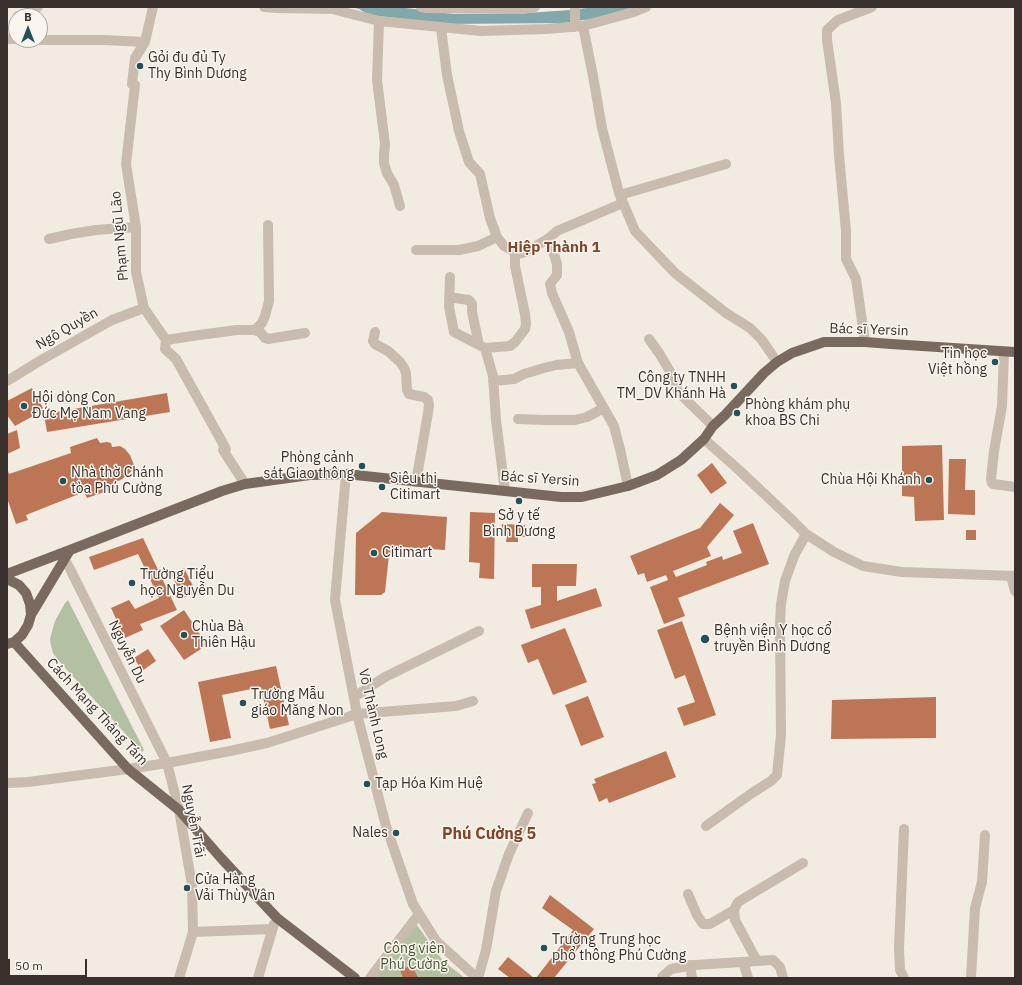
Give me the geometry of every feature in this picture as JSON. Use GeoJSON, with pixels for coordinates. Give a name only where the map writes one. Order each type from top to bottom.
{"type":"FeatureCollection","features":[{"type":"Feature","properties":{"kind":"main road","name":"Bác sĩ Yersin"},"geometry":{"type":"LineString","coordinates":[[7,574],[65,555],[222,491],[246,484],[310,475],[346,474],[561,497],[582,497],[628,486],[657,475],[681,460],[704,439],[713,426],[764,373],[777,362],[792,352],[824,342],[865,342],[1015,352]]}},
{"type":"Feature","properties":{"kind":"main road"},"geometry":{"type":"LineString","coordinates":[[10,643],[22,635],[28,626],[31,615],[65,555]]}},
{"type":"Feature","properties":{"kind":"main road"},"geometry":{"type":"LineString","coordinates":[[7,579],[19,585],[26,593],[30,604],[31,615]]}},
{"type":"Feature","properties":{"kind":"main road","name":"Cách Mạng Tháng Tám"},"geometry":{"type":"LineString","coordinates":[[10,643],[128,768],[179,810],[220,858],[277,918],[355,978]]}},
{"type":"Feature","properties":{"kind":"street","name":"Phạm Ngũ Lão"},"geometry":{"type":"LineString","coordinates":[[153,7],[145,42],[135,58],[132,84],[135,85],[126,164],[136,227],[136,272],[144,308],[166,340],[165,349],[176,359],[226,449],[223,450],[246,484]]}},
{"type":"Feature","properties":{"kind":"street"},"geometry":{"type":"LineString","coordinates":[[264,7],[332,9],[379,21],[481,31],[546,29],[578,25],[634,12],[646,7]]}},
{"type":"Feature","properties":{"kind":"street"},"geometry":{"type":"LineString","coordinates":[[421,7],[524,9],[535,7]]}},
{"type":"Feature","properties":{"kind":"street"},"geometry":{"type":"LineString","coordinates":[[575,7],[578,25],[593,76],[602,128],[622,199],[635,230],[674,273],[726,313],[750,328],[762,340],[777,362]]}},
{"type":"Feature","properties":{"kind":"street"},"geometry":{"type":"LineString","coordinates":[[865,342],[856,279],[846,259],[846,231],[836,103],[828,30],[838,20],[872,7]]}},
{"type":"Feature","properties":{"kind":"street"},"geometry":{"type":"LineString","coordinates":[[379,21],[377,80],[385,144],[384,163],[387,173],[394,185],[400,206]]}},
{"type":"Feature","properties":{"kind":"street"},"geometry":{"type":"LineString","coordinates":[[441,28],[447,75],[459,132],[469,162],[480,174],[490,218],[497,237],[504,246],[518,254],[526,252],[549,238],[557,231],[622,199],[726,164]]}},
{"type":"Feature","properties":{"kind":"street"},"geometry":{"type":"LineString","coordinates":[[48,40],[145,42]]}},
{"type":"Feature","properties":{"kind":"street"},"geometry":{"type":"LineString","coordinates":[[255,330],[262,323],[269,301],[268,225]]}},
{"type":"Feature","properties":{"kind":"street"},"geometry":{"type":"LineString","coordinates":[[48,239],[96,230],[136,227]]}},
{"type":"Feature","properties":{"kind":"street"},"geometry":{"type":"LineString","coordinates":[[416,250],[459,250],[478,246],[497,237]]}},
{"type":"Feature","properties":{"kind":"street"},"geometry":{"type":"LineString","coordinates":[[549,238],[557,264],[557,275],[550,284],[552,293],[569,332],[578,363],[614,426],[628,486]]}},
{"type":"Feature","properties":{"kind":"street"},"geometry":{"type":"LineString","coordinates":[[450,277],[449,307],[454,332],[482,346],[510,346],[515,342],[526,324],[515,266],[515,252]]}},
{"type":"Feature","properties":{"kind":"street"},"geometry":{"type":"LineString","coordinates":[[449,298],[469,300],[472,304],[472,312],[493,376],[496,420],[505,491]]}},
{"type":"Feature","properties":{"kind":"street","name":"Ngô Quyền"},"geometry":{"type":"LineString","coordinates":[[7,381],[112,320],[144,308]]}},
{"type":"Feature","properties":{"kind":"street"},"geometry":{"type":"LineString","coordinates":[[166,340],[237,330],[255,330],[260,332],[265,338],[268,339],[304,333]]}},
{"type":"Feature","properties":{"kind":"street"},"geometry":{"type":"LineString","coordinates":[[374,332],[373,341],[375,344],[388,351],[404,368],[406,373],[407,390],[410,394],[424,397],[428,400],[428,413],[416,482]]}},
{"type":"Feature","properties":{"kind":"street"},"geometry":{"type":"LineString","coordinates":[[648,339],[659,353],[674,378],[678,392],[713,426]]}},
{"type":"Feature","properties":{"kind":"street"},"geometry":{"type":"LineString","coordinates":[[1004,352],[1002,406],[994,450],[991,479],[993,484],[1015,487]]}},
{"type":"Feature","properties":{"kind":"street"},"geometry":{"type":"LineString","coordinates":[[493,381],[514,379],[524,374],[550,366],[578,363]]}},
{"type":"Feature","properties":{"kind":"street"},"geometry":{"type":"LineString","coordinates":[[518,419],[575,420],[587,417],[604,408]]}},
{"type":"Feature","properties":{"kind":"street"},"geometry":{"type":"LineString","coordinates":[[704,439],[806,534],[834,552],[863,566],[902,572],[1013,576],[1015,591]]}},
{"type":"Feature","properties":{"kind":"street","name":"Võ Thành Long"},"geometry":{"type":"LineString","coordinates":[[346,474],[335,600],[357,714],[386,826],[413,904],[436,941],[477,978]]}},
{"type":"Feature","properties":{"kind":"street"},"geometry":{"type":"LineString","coordinates":[[706,826],[771,781],[777,775],[781,735],[781,604],[785,581],[794,556],[806,534]]}},
{"type":"Feature","properties":{"kind":"street","name":"Nguyễn Du"},"geometry":{"type":"LineString","coordinates":[[65,555],[167,763]]}},
{"type":"Feature","properties":{"kind":"street"},"geometry":{"type":"LineString","coordinates":[[354,697],[385,677],[479,631]]}},
{"type":"Feature","properties":{"kind":"street"},"geometry":{"type":"LineString","coordinates":[[7,783],[28,782],[167,763],[267,743],[357,714],[456,706],[473,701]]}},
{"type":"Feature","properties":{"kind":"street","name":"Nguyễn Trãi"},"geometry":{"type":"LineString","coordinates":[[167,763],[179,810],[192,885],[193,932],[179,978]]}},
{"type":"Feature","properties":{"kind":"street"},"geometry":{"type":"LineString","coordinates":[[477,978],[486,950],[496,891],[509,854],[528,813]]}},
{"type":"Feature","properties":{"kind":"street"},"geometry":{"type":"LineString","coordinates":[[904,829],[899,948],[900,970],[904,978]]}},
{"type":"Feature","properties":{"kind":"street"},"geometry":{"type":"LineString","coordinates":[[971,978],[975,908],[982,882],[985,835]]}},
{"type":"Feature","properties":{"kind":"street"},"geometry":{"type":"LineString","coordinates":[[757,961],[735,920],[734,910],[738,902],[802,863]]}},
{"type":"Feature","properties":{"kind":"street"},"geometry":{"type":"LineString","coordinates":[[688,894],[697,915],[703,924],[710,924],[734,910]]}},
{"type":"Feature","properties":{"kind":"street"},"geometry":{"type":"LineString","coordinates":[[370,978],[419,914]]}},
{"type":"Feature","properties":{"kind":"street"},"geometry":{"type":"LineString","coordinates":[[258,978],[272,929],[277,918]]}},
{"type":"Feature","properties":{"kind":"street"},"geometry":{"type":"LineString","coordinates":[[193,932],[272,929]]}},
{"type":"Feature","properties":{"kind":"street"},"geometry":{"type":"LineString","coordinates":[[662,977],[671,969],[690,965],[773,960],[780,967],[783,978]]}},
{"type":"Feature","properties":{"kind":"street"},"geometry":{"type":"LineString","coordinates":[[743,962],[748,978]]}},
{"type":"Feature","properties":{"kind":"street"},"geometry":{"type":"LineString","coordinates":[[690,965],[692,978]]}},
{"type":"Feature","properties":{"kind":"green space"},"geometry":{"type":"Polygon","coordinates":[[[68,600],[144,750],[142,752],[53,653],[50,639],[55,621],[68,600]]]}},
{"type":"Feature","properties":{"kind":"green space","name":"Công viên Phú Cường"},"geometry":{"type":"Polygon","coordinates":[[[414,921],[443,961],[465,978],[380,978],[373,974],[414,921]]]}},
{"type":"Feature","properties":{"kind":"water"},"geometry":{"type":"Polygon","coordinates":[[[351,7],[398,7],[453,14],[511,14],[594,7],[635,7],[592,19],[563,23],[446,24],[369,15],[359,9],[351,7]]]}},
{"type":"Feature","properties":{"kind":"building","name":"Hội dòng Con Đức Mẹ Nam Vang"},"geometry":{"type":"Polygon","coordinates":[[[32,388],[44,410],[15,426],[7,415],[7,401],[32,388]]]}},
{"type":"Feature","properties":{"kind":"building"},"geometry":{"type":"Polygon","coordinates":[[[167,393],[170,412],[47,432],[44,414],[167,393]]]}},
{"type":"Feature","properties":{"kind":"building","name":"Hội dòng Con Đức Mẹ Nam Vang"},"geometry":{"type":"Polygon","coordinates":[[[17,430],[20,448],[7,454],[7,434],[17,430]]]}},
{"type":"Feature","properties":{"kind":"building","name":"Nhà thờ Chánh tòa Phú Cường"},"geometry":{"type":"Polygon","coordinates":[[[97,438],[100,443],[107,442],[111,443],[112,447],[120,446],[125,449],[130,455],[134,465],[131,472],[115,483],[116,488],[87,498],[84,492],[26,515],[28,520],[16,524],[7,498],[7,468],[9,474],[71,453],[70,447],[97,438]]]}},
{"type":"Feature","properties":{"kind":"building","name":"Chùa Hội Khánh"},"geometry":{"type":"Polygon","coordinates":[[[942,445],[944,520],[915,521],[914,497],[902,496],[902,446],[942,445]]]}},
{"type":"Feature","properties":{"kind":"building"},"geometry":{"type":"Polygon","coordinates":[[[949,459],[966,459],[965,490],[975,490],[975,515],[948,514],[949,459]]]}},
{"type":"Feature","properties":{"kind":"building"},"geometry":{"type":"Polygon","coordinates":[[[712,463],[727,483],[711,494],[697,475],[712,463]]]}},
{"type":"Feature","properties":{"kind":"building"},"geometry":{"type":"Polygon","coordinates":[[[720,503],[734,515],[707,547],[711,556],[673,571],[676,577],[707,565],[706,562],[722,556],[723,560],[742,553],[733,531],[753,523],[769,564],[678,598],[685,616],[664,624],[650,587],[668,580],[666,575],[647,582],[644,573],[638,575],[630,556],[700,528],[720,503]]]}},
{"type":"Feature","properties":{"kind":"building","name":"Citimart"},"geometry":{"type":"Polygon","coordinates":[[[382,512],[447,517],[445,550],[401,547],[389,555],[385,592],[381,595],[355,595],[356,533],[382,512]]]}},
{"type":"Feature","properties":{"kind":"building"},"geometry":{"type":"Polygon","coordinates":[[[470,512],[495,513],[494,579],[479,578],[480,563],[469,562],[470,512]]]}},
{"type":"Feature","properties":{"kind":"building"},"geometry":{"type":"Polygon","coordinates":[[[502,524],[525,525],[525,537],[518,536],[518,542],[506,542],[507,536],[501,536],[502,524]]]}},
{"type":"Feature","properties":{"kind":"building"},"geometry":{"type":"Polygon","coordinates":[[[966,530],[976,530],[976,540],[966,540],[966,530]]]}},
{"type":"Feature","properties":{"kind":"building"},"geometry":{"type":"Polygon","coordinates":[[[143,538],[177,610],[140,624],[143,630],[125,638],[111,608],[129,600],[135,609],[159,598],[138,554],[94,570],[89,557],[143,538]]]}},
{"type":"Feature","properties":{"kind":"building"},"geometry":{"type":"Polygon","coordinates":[[[532,564],[577,564],[576,586],[557,586],[557,601],[596,588],[602,606],[531,629],[525,610],[541,605],[541,587],[532,587],[532,564]]]}},
{"type":"Feature","properties":{"kind":"building"},"geometry":{"type":"Polygon","coordinates":[[[184,568],[196,592],[183,598],[171,574],[184,568]]]}},
{"type":"Feature","properties":{"kind":"building","name":"Chùa Bà Thiên Hậu"},"geometry":{"type":"Polygon","coordinates":[[[184,610],[207,645],[184,660],[160,626],[184,610]]]}},
{"type":"Feature","properties":{"kind":"building"},"geometry":{"type":"Polygon","coordinates":[[[682,621],[716,715],[684,726],[677,708],[695,702],[685,675],[675,679],[657,630],[682,621]]]}},
{"type":"Feature","properties":{"kind":"building"},"geometry":{"type":"Polygon","coordinates":[[[565,628],[587,682],[553,695],[538,659],[528,663],[521,645],[565,628]]]}},
{"type":"Feature","properties":{"kind":"building"},"geometry":{"type":"Polygon","coordinates":[[[148,649],[156,661],[142,671],[134,658],[148,649]]]}},
{"type":"Feature","properties":{"kind":"building"},"geometry":{"type":"Polygon","coordinates":[[[276,666],[289,725],[270,729],[261,687],[222,695],[231,738],[210,742],[198,682],[276,666]]]}},
{"type":"Feature","properties":{"kind":"building"},"geometry":{"type":"Polygon","coordinates":[[[588,696],[604,737],[581,746],[565,705],[588,696]]]}},
{"type":"Feature","properties":{"kind":"building"},"geometry":{"type":"Polygon","coordinates":[[[936,697],[936,738],[831,739],[832,700],[936,697]]]}},
{"type":"Feature","properties":{"kind":"building"},"geometry":{"type":"Polygon","coordinates":[[[666,751],[676,777],[609,803],[607,798],[599,802],[592,784],[596,783],[594,779],[666,751]]]}},
{"type":"Feature","properties":{"kind":"building"},"geometry":{"type":"Polygon","coordinates":[[[550,895],[594,929],[554,978],[536,978],[573,930],[542,908],[550,895]]]}},
{"type":"Feature","properties":{"kind":"building"},"geometry":{"type":"Polygon","coordinates":[[[508,957],[534,978],[510,978],[498,969],[508,957]]]}},
{"type":"Feature","properties":{"kind":"building"},"geometry":{"type":"Polygon","coordinates":[[[412,965],[418,978],[403,978],[400,970],[412,965]]]}},
{"type":"Feature","properties":{"kind":"place","name":"Gỏi đu đủ Ty Thy Bình Dương"},"geometry":{"type":"Point","coordinates":[140,66]}},
{"type":"Feature","properties":{"kind":"place","name":"Tin học Việt hồng"},"geometry":{"type":"Point","coordinates":[995,362]}},
{"type":"Feature","properties":{"kind":"place","name":"Công ty TNHH TM_DV Khánh Hà"},"geometry":{"type":"Point","coordinates":[734,386]}},
{"type":"Feature","properties":{"kind":"place","name":"Hội dòng Con Đức Mẹ Nam Vang"},"geometry":{"type":"Point","coordinates":[24,406]}},
{"type":"Feature","properties":{"kind":"place","name":"Phòng khám phụ khoa BS Chi"},"geometry":{"type":"Point","coordinates":[737,413]}},
{"type":"Feature","properties":{"kind":"place","name":"Phòng cảnh sát Giao thông"},"geometry":{"type":"Point","coordinates":[362,466]}},
{"type":"Feature","properties":{"kind":"place","name":"Chùa Hội Khánh"},"geometry":{"type":"Point","coordinates":[929,480]}},
{"type":"Feature","properties":{"kind":"place","name":"Nhà thờ Chánh tòa Phú Cường"},"geometry":{"type":"Point","coordinates":[63,481]}},
{"type":"Feature","properties":{"kind":"place","name":"Siêu thị Citimart"},"geometry":{"type":"Point","coordinates":[382,487]}},
{"type":"Feature","properties":{"kind":"place","name":"Sở y tế Bình Dương"},"geometry":{"type":"Point","coordinates":[519,501]}},
{"type":"Feature","properties":{"kind":"place","name":"Citimart"},"geometry":{"type":"Point","coordinates":[374,553]}},
{"type":"Feature","properties":{"kind":"place","name":"Trường Tiểu học Nguyễn Du"},"geometry":{"type":"Point","coordinates":[132,583]}},
{"type":"Feature","properties":{"kind":"place","name":"Chùa Bà Thiên Hậu"},"geometry":{"type":"Point","coordinates":[184,635]}},
{"type":"Feature","properties":{"kind":"place","name":"Bệnh viện Y học cổ truyền Bình Dương"},"geometry":{"type":"Point","coordinates":[705,639]}},
{"type":"Feature","properties":{"kind":"place","name":"Trường Mẫu giáo Măng Non"},"geometry":{"type":"Point","coordinates":[243,703]}},
{"type":"Feature","properties":{"kind":"place","name":"Tạp Hóa Kim Huệ"},"geometry":{"type":"Point","coordinates":[367,784]}},
{"type":"Feature","properties":{"kind":"place","name":"Nales"},"geometry":{"type":"Point","coordinates":[396,833]}},
{"type":"Feature","properties":{"kind":"place","name":"Cửa Hàng Vải Thùy Vân"},"geometry":{"type":"Point","coordinates":[187,888]}},
{"type":"Feature","properties":{"kind":"place","name":"Trường Trung học phổ thông Phú Cường"},"geometry":{"type":"Point","coordinates":[544,948]}},
{"type":"Feature","properties":{"kind":"district","name":"Hiệp Thành 1"},"geometry":{"type":"Point","coordinates":[554,248]}},
{"type":"Feature","properties":{"kind":"district","name":"Phú Cường 5"},"geometry":{"type":"Point","coordinates":[489,834]}}]}
